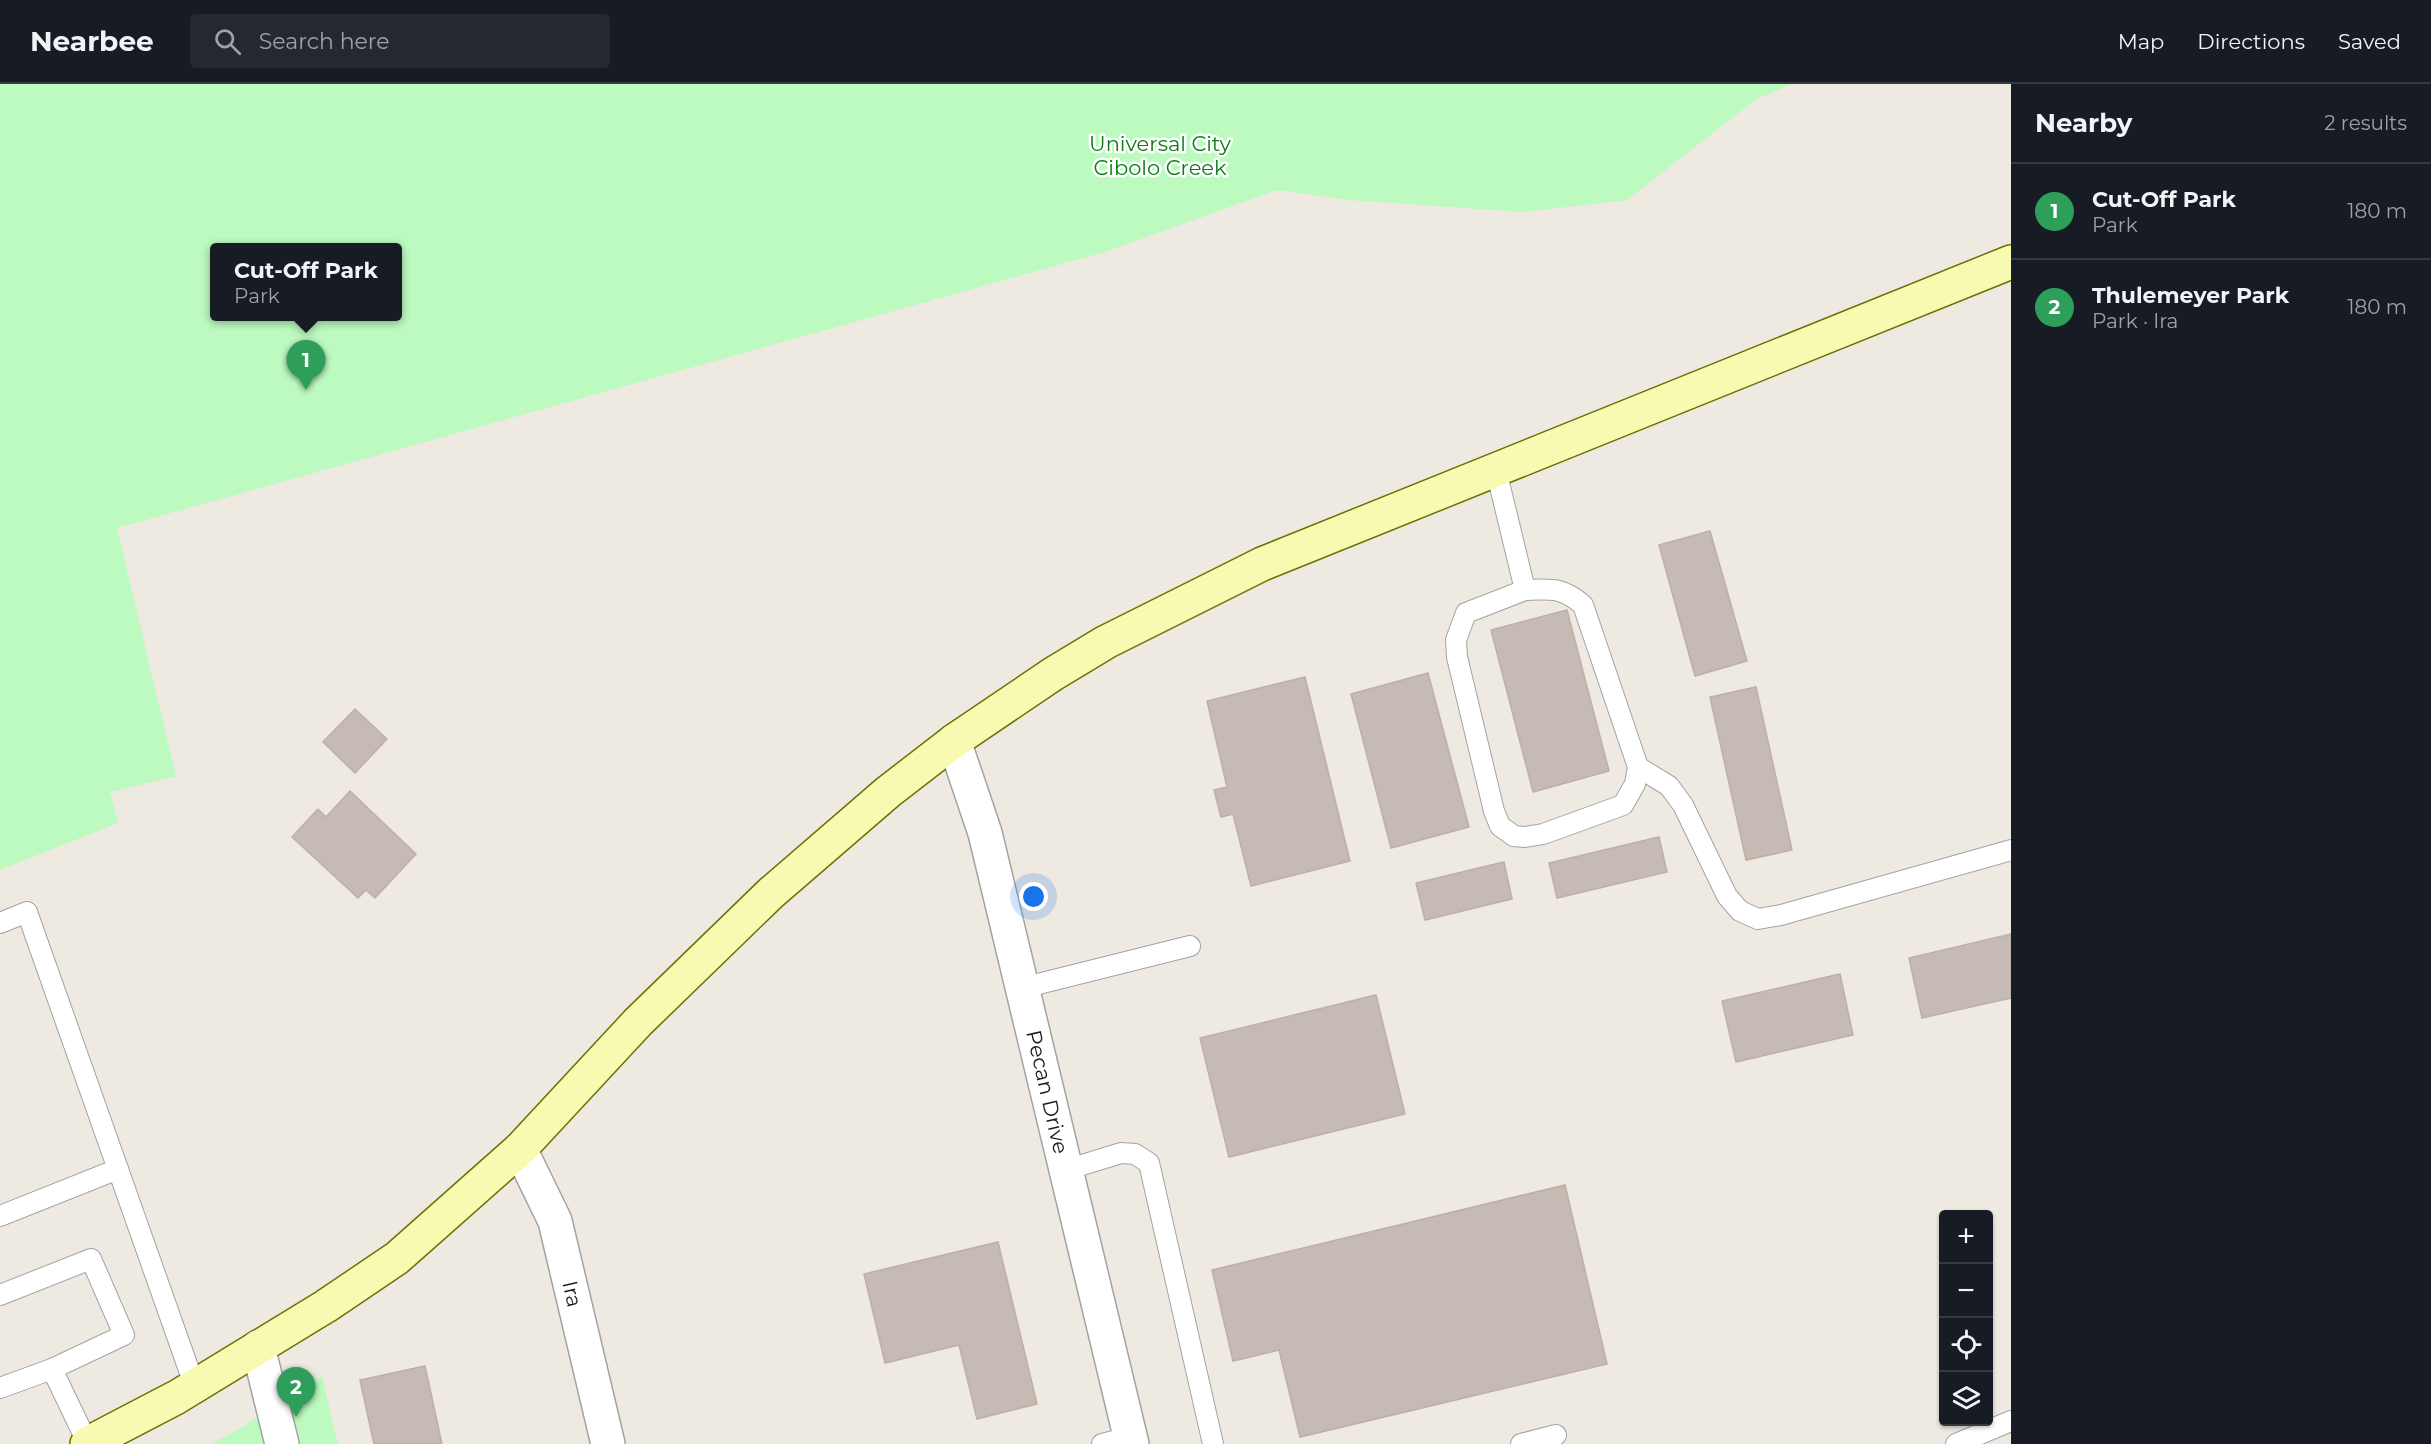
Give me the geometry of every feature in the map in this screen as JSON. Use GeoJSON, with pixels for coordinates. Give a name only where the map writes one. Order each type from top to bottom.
{"type":"FeatureCollection","features":[{"type":"Feature","properties":{"kind":"main road"},"geometry":{"type":"LineString","coordinates":[[87,1444],[195,1387],[326,1306],[397,1258],[520,1149],[638,1022],[771,893],[888,792],[954,741],[1053,674],[1106,642],[1262,564],[2011,262]]}},
{"type":"Feature","properties":{"kind":"street","name":"Pecan Drive"},"geometry":{"type":"LineString","coordinates":[[954,741],[985,833],[1066,1170],[1122,1442]]}},
{"type":"Feature","properties":{"kind":"street","name":"Ira"},"geometry":{"type":"LineString","coordinates":[[520,1149],[555,1221],[608,1444]]}},
{"type":"Feature","properties":{"kind":"street"},"geometry":{"type":"LineString","coordinates":[[258,1347],[282,1444]]}},
{"type":"Feature","properties":{"kind":"lane"},"geometry":{"type":"LineString","coordinates":[[1496,470],[1525,590]]}},
{"type":"Feature","properties":{"kind":"lane"},"geometry":{"type":"LineString","coordinates":[[1554,589],[1570,594],[1583,605],[1638,767],[1635,784],[1623,805],[1543,834],[1525,837],[1514,836],[1500,826],[1494,811],[1456,657],[1456,640],[1466,612],[1525,590],[1554,589]]}},
{"type":"Feature","properties":{"kind":"lane"},"geometry":{"type":"LineString","coordinates":[[1638,767],[1669,786],[1683,805],[1698,833],[1727,896],[1740,911],[1758,919],[1781,915],[2011,850]]}},
{"type":"Feature","properties":{"kind":"lane"},"geometry":{"type":"LineString","coordinates":[[0,923],[27,912],[195,1387]]}},
{"type":"Feature","properties":{"kind":"lane"},"geometry":{"type":"LineString","coordinates":[[1022,988],[1190,946]]}},
{"type":"Feature","properties":{"kind":"lane"},"geometry":{"type":"LineString","coordinates":[[1066,1170],[1121,1153],[1135,1154],[1149,1163],[1213,1444]]}},
{"type":"Feature","properties":{"kind":"lane"},"geometry":{"type":"LineString","coordinates":[[0,1216],[118,1169]]}},
{"type":"Feature","properties":{"kind":"lane"},"geometry":{"type":"LineString","coordinates":[[0,1295],[91,1259],[124,1335],[52,1369],[0,1388]]}},
{"type":"Feature","properties":{"kind":"lane"},"geometry":{"type":"LineString","coordinates":[[52,1369],[87,1444]]}},
{"type":"Feature","properties":{"kind":"lane"},"geometry":{"type":"LineString","coordinates":[[1956,1444],[2011,1421]]}},
{"type":"Feature","properties":{"kind":"lane"},"geometry":{"type":"LineString","coordinates":[[1521,1444],[1556,1435]]}},
{"type":"Feature","properties":{"kind":"green space","name":"Universal City Cibolo Creek"},"geometry":{"type":"Polygon","coordinates":[[[0,84],[1791,84],[1755,100],[1627,200],[1523,212],[1349,200],[1277,190],[1108,251],[117,528],[176,776],[110,792],[118,823],[0,870],[0,84]]]}},
{"type":"Feature","properties":{"kind":"green space"},"geometry":{"type":"Polygon","coordinates":[[[322,1376],[338,1444],[211,1444],[238,1430],[322,1376]]]}},
{"type":"Feature","properties":{"kind":"building"},"geometry":{"type":"Polygon","coordinates":[[[1710,531],[1747,661],[1695,676],[1659,545],[1710,531]]]}},
{"type":"Feature","properties":{"kind":"building"},"geometry":{"type":"Polygon","coordinates":[[[1567,610],[1609,771],[1533,792],[1491,630],[1567,610]]]}},
{"type":"Feature","properties":{"kind":"building"},"geometry":{"type":"Polygon","coordinates":[[[1428,673],[1469,827],[1391,848],[1351,694],[1428,673]]]}},
{"type":"Feature","properties":{"kind":"building"},"geometry":{"type":"Polygon","coordinates":[[[1305,677],[1350,861],[1251,886],[1233,814],[1221,817],[1214,790],[1227,787],[1207,701],[1305,677]]]}},
{"type":"Feature","properties":{"kind":"building"},"geometry":{"type":"Polygon","coordinates":[[[1756,687],[1792,850],[1746,860],[1710,697],[1756,687]]]}},
{"type":"Feature","properties":{"kind":"building"},"geometry":{"type":"Polygon","coordinates":[[[355,709],[387,739],[355,773],[323,742],[355,709]]]}},
{"type":"Feature","properties":{"kind":"building"},"geometry":{"type":"Polygon","coordinates":[[[350,791],[416,854],[375,898],[366,890],[358,898],[292,837],[318,809],[326,817],[350,791]]]}},
{"type":"Feature","properties":{"kind":"building"},"geometry":{"type":"Polygon","coordinates":[[[1659,837],[1667,872],[1557,898],[1549,863],[1659,837]]]}},
{"type":"Feature","properties":{"kind":"building"},"geometry":{"type":"Polygon","coordinates":[[[1504,862],[1512,899],[1425,920],[1416,883],[1504,862]]]}},
{"type":"Feature","properties":{"kind":"building"},"geometry":{"type":"Polygon","coordinates":[[[2011,934],[2011,998],[1922,1018],[1909,958],[2011,934]]]}},
{"type":"Feature","properties":{"kind":"building"},"geometry":{"type":"Polygon","coordinates":[[[1840,974],[1853,1035],[1736,1062],[1722,1001],[1840,974]]]}},
{"type":"Feature","properties":{"kind":"building"},"geometry":{"type":"Polygon","coordinates":[[[1376,995],[1405,1114],[1229,1157],[1200,1038],[1376,995]]]}},
{"type":"Feature","properties":{"kind":"building"},"geometry":{"type":"Polygon","coordinates":[[[1565,1185],[1607,1364],[1300,1437],[1279,1350],[1233,1361],[1212,1270],[1565,1185]]]}},
{"type":"Feature","properties":{"kind":"building"},"geometry":{"type":"Polygon","coordinates":[[[998,1242],[1037,1404],[977,1419],[959,1345],[885,1363],[864,1274],[998,1242]]]}},
{"type":"Feature","properties":{"kind":"building"},"geometry":{"type":"Polygon","coordinates":[[[425,1366],[442,1444],[374,1444],[360,1380],[425,1366]]]}},
{"type":"Feature","properties":{"kind":"place","name":"Cut-Off Park"},"geometry":{"type":"Point","coordinates":[306,390]}},
{"type":"Feature","properties":{"kind":"place","name":"Thulemeyer Park"},"geometry":{"type":"Point","coordinates":[296,1417]}}]}
